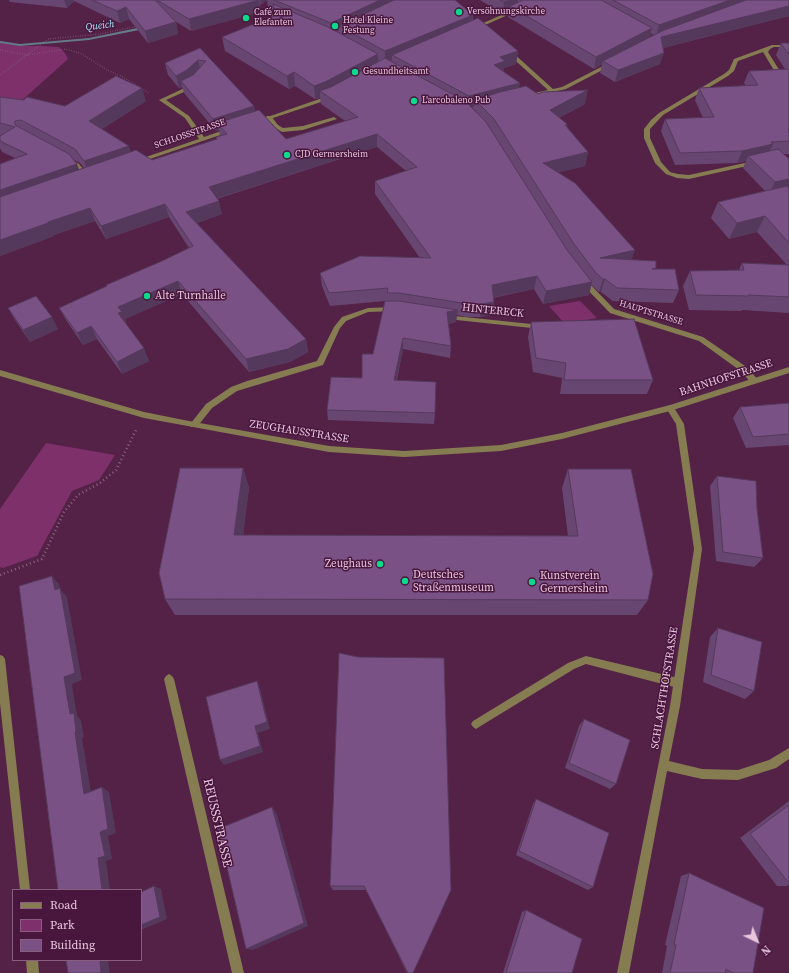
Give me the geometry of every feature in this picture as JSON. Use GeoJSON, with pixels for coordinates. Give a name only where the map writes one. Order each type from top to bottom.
{"type":"FeatureCollection","features":[{"type":"Feature","properties":{"kind":"street"},"geometry":{"type":"LineString","coordinates":[[242,5],[262,9],[290,21]]}},
{"type":"Feature","properties":{"kind":"street"},"geometry":{"type":"LineString","coordinates":[[262,9],[267,5]]}},
{"type":"Feature","properties":{"kind":"street"},"geometry":{"type":"LineString","coordinates":[[465,32],[524,8]]}},
{"type":"Feature","properties":{"kind":"street"},"geometry":{"type":"LineString","coordinates":[[480,26],[485,31]]}},
{"type":"Feature","properties":{"kind":"street"},"geometry":{"type":"LineString","coordinates":[[763,161],[689,176],[677,176],[668,173],[658,162],[646,138],[647,129],[661,114],[726,75],[731,71],[736,60],[774,46],[789,46]]}},
{"type":"Feature","properties":{"kind":"street"},"geometry":{"type":"LineString","coordinates":[[768,48],[765,52],[780,76]]}},
{"type":"Feature","properties":{"kind":"street"},"geometry":{"type":"LineString","coordinates":[[508,51],[552,91]]}},
{"type":"Feature","properties":{"kind":"street"},"geometry":{"type":"LineString","coordinates":[[523,96],[564,88],[614,62]]}},
{"type":"Feature","properties":{"kind":"street"},"geometry":{"type":"LineString","coordinates":[[162,100],[193,86],[198,80]]}},
{"type":"Feature","properties":{"kind":"street"},"geometry":{"type":"LineString","coordinates":[[247,125],[335,95]]}},
{"type":"Feature","properties":{"kind":"street"},"geometry":{"type":"LineString","coordinates":[[162,100],[187,117],[202,139]]}},
{"type":"Feature","properties":{"kind":"street"},"geometry":{"type":"LineString","coordinates":[[269,118],[282,130],[303,128],[334,119]]}},
{"type":"Feature","properties":{"kind":"street","name":"SCHLOSSSTRASSE"},"geometry":{"type":"LineString","coordinates":[[131,164],[239,127]]}},
{"type":"Feature","properties":{"kind":"street"},"geometry":{"type":"LineString","coordinates":[[64,158],[77,165],[88,179]]}},
{"type":"Feature","properties":{"kind":"street"},"geometry":{"type":"LineString","coordinates":[[81,181],[96,176]]}},
{"type":"Feature","properties":{"kind":"street","name":"HAUPTSTRASSE"},"geometry":{"type":"LineString","coordinates":[[580,277],[589,289],[615,315],[701,339],[745,370],[754,380]]}},
{"type":"Feature","properties":{"kind":"street"},"geometry":{"type":"LineString","coordinates":[[194,425],[209,406],[234,390],[247,384],[320,362],[337,327],[344,318],[368,310],[399,309]]}},
{"type":"Feature","properties":{"kind":"street","name":"HINTERECK"},"geometry":{"type":"LineString","coordinates":[[436,315],[466,320],[548,327]]}},
{"type":"Feature","properties":{"kind":"street","name":"BAHNHOFSTRASSE"},"geometry":{"type":"LineString","coordinates":[[670,408],[789,370]]}},
{"type":"Feature","properties":{"kind":"street","name":"ZEUGHAUSSTRASSE"},"geometry":{"type":"LineString","coordinates":[[0,373],[144,415],[329,449],[404,454],[501,448],[562,436],[670,408]]}},
{"type":"Feature","properties":{"kind":"street","name":"SCHLACHTHOFSTRASSE"},"geometry":{"type":"LineString","coordinates":[[623,973],[664,765],[678,684],[698,549],[680,424],[670,408]]}},
{"type":"Feature","properties":{"kind":"street"},"geometry":{"type":"LineString","coordinates":[[0,659],[25,889]]}},
{"type":"Feature","properties":{"kind":"street"},"geometry":{"type":"LineString","coordinates":[[476,724],[571,666],[586,660],[678,684]]}},
{"type":"Feature","properties":{"kind":"street","name":"REUSSSTRASSE"},"geometry":{"type":"LineString","coordinates":[[169,679],[238,973]]}},
{"type":"Feature","properties":{"kind":"street"},"geometry":{"type":"LineString","coordinates":[[664,765],[702,774],[738,775],[772,764],[789,753]]}},
{"type":"Feature","properties":{"kind":"street"},"geometry":{"type":"LineString","coordinates":[[32,961],[33,973]]}},
{"type":"Feature","properties":{"kind":"path"},"geometry":{"type":"LineString","coordinates":[[0,75],[48,39],[100,34],[142,24]]}},
{"type":"Feature","properties":{"kind":"path"},"geometry":{"type":"LineString","coordinates":[[0,50],[27,55],[66,50],[82,54],[107,70],[123,77],[162,100]]}},
{"type":"Feature","properties":{"kind":"path"},"geometry":{"type":"LineString","coordinates":[[0,575],[42,559],[64,512],[78,495],[100,483],[116,470],[144,415]]}},
{"type":"Feature","properties":{"kind":"green space"},"geometry":{"type":"Polygon","coordinates":[[[0,43],[24,46],[59,47],[68,59],[19,103],[0,98],[0,43]]]}},
{"type":"Feature","properties":{"kind":"green space"},"geometry":{"type":"Polygon","coordinates":[[[580,301],[597,318],[565,324],[549,306],[580,301]]]}},
{"type":"Feature","properties":{"kind":"green space"},"geometry":{"type":"Polygon","coordinates":[[[46,443],[115,455],[99,480],[72,491],[37,556],[3,568],[0,567],[0,509],[46,443]]]}},
{"type":"Feature","properties":{"kind":"building"},"geometry":{"type":"Polygon","coordinates":[[[92,0],[155,0],[176,22],[145,31],[126,7],[117,11],[92,0]]]}},
{"type":"Feature","properties":{"kind":"building"},"geometry":{"type":"Polygon","coordinates":[[[157,0],[259,0],[189,19],[157,0]]]}},
{"type":"Feature","properties":{"kind":"building"},"geometry":{"type":"Polygon","coordinates":[[[274,0],[380,0],[331,23],[274,0]]]}},
{"type":"Feature","properties":{"kind":"building"},"geometry":{"type":"Polygon","coordinates":[[[394,0],[455,0],[473,15],[385,51],[339,26],[394,0]]]}},
{"type":"Feature","properties":{"kind":"building"},"geometry":{"type":"Polygon","coordinates":[[[523,0],[601,0],[652,28],[596,57],[510,6],[523,0]]]}},
{"type":"Feature","properties":{"kind":"building"},"geometry":{"type":"Polygon","coordinates":[[[613,0],[730,0],[659,25],[613,0]]]}},
{"type":"Feature","properties":{"kind":"building"},"geometry":{"type":"Polygon","coordinates":[[[746,0],[789,0],[789,6],[661,37],[664,53],[618,70],[603,61],[662,31],[746,0]]]}},
{"type":"Feature","properties":{"kind":"building"},"geometry":{"type":"Polygon","coordinates":[[[273,4],[328,27],[378,54],[325,82],[314,86],[294,72],[287,76],[222,37],[276,15],[273,4]]]}},
{"type":"Feature","properties":{"kind":"building"},"geometry":{"type":"Polygon","coordinates":[[[478,18],[518,51],[500,57],[505,61],[494,65],[520,83],[469,96],[392,55],[478,18]]]}},
{"type":"Feature","properties":{"kind":"building"},"geometry":{"type":"Polygon","coordinates":[[[781,43],[789,43],[789,55],[781,43]]]}},
{"type":"Feature","properties":{"kind":"building"},"geometry":{"type":"Polygon","coordinates":[[[200,48],[254,106],[213,119],[181,81],[193,75],[206,61],[198,60],[187,70],[176,76],[165,63],[200,48]]]}},
{"type":"Feature","properties":{"kind":"building"},"geometry":{"type":"Polygon","coordinates":[[[385,58],[465,101],[486,122],[567,250],[592,282],[546,291],[537,276],[492,285],[494,302],[481,304],[468,304],[399,293],[387,293],[388,288],[329,293],[320,273],[360,256],[431,258],[375,181],[417,167],[377,134],[209,187],[219,201],[186,212],[306,339],[288,349],[246,359],[178,281],[118,307],[122,312],[118,313],[144,348],[117,362],[91,326],[77,333],[59,308],[193,246],[165,204],[101,226],[90,208],[0,240],[0,197],[136,150],[152,160],[217,139],[216,137],[227,134],[217,123],[259,110],[286,139],[358,117],[320,91],[331,87],[385,58]]]}},
{"type":"Feature","properties":{"kind":"building"},"geometry":{"type":"Polygon","coordinates":[[[789,69],[789,141],[771,142],[773,144],[742,151],[680,153],[665,119],[714,117],[699,88],[758,85],[749,71],[789,69]]]}},
{"type":"Feature","properties":{"kind":"building"},"geometry":{"type":"Polygon","coordinates":[[[116,76],[142,88],[89,121],[129,146],[84,161],[75,149],[21,120],[15,121],[15,125],[69,154],[77,164],[0,190],[0,164],[27,154],[0,141],[0,136],[15,127],[0,123],[0,97],[24,100],[27,97],[65,106],[116,76]]]}},
{"type":"Feature","properties":{"kind":"building"},"geometry":{"type":"Polygon","coordinates":[[[526,86],[538,94],[543,92],[588,90],[550,110],[567,124],[565,125],[588,152],[543,163],[575,183],[635,250],[600,258],[656,261],[656,268],[652,269],[675,269],[679,290],[617,288],[596,273],[574,244],[494,119],[475,100],[526,86]]]}},
{"type":"Feature","properties":{"kind":"building"},"geometry":{"type":"Polygon","coordinates":[[[778,149],[789,159],[789,179],[775,182],[748,156],[778,149]]]}},
{"type":"Feature","properties":{"kind":"building"},"geometry":{"type":"Polygon","coordinates":[[[787,186],[789,189],[789,243],[765,216],[737,223],[718,202],[787,186]]]}},
{"type":"Feature","properties":{"kind":"building"},"geometry":{"type":"Polygon","coordinates":[[[742,263],[789,265],[789,297],[696,295],[690,271],[744,270],[742,263]]]}},
{"type":"Feature","properties":{"kind":"building"},"geometry":{"type":"Polygon","coordinates":[[[36,296],[52,317],[23,330],[8,308],[36,296]]]}},
{"type":"Feature","properties":{"kind":"building"},"geometry":{"type":"Polygon","coordinates":[[[385,301],[399,301],[458,310],[447,312],[451,346],[403,338],[394,380],[436,382],[435,413],[327,410],[331,377],[362,378],[362,354],[373,354],[385,301]]]}},
{"type":"Feature","properties":{"kind":"building"},"geometry":{"type":"Polygon","coordinates":[[[634,319],[653,380],[564,380],[566,363],[536,358],[531,322],[634,319]]]}},
{"type":"Feature","properties":{"kind":"building"},"geometry":{"type":"Polygon","coordinates":[[[789,403],[789,434],[753,437],[740,407],[789,403]]]}},
{"type":"Feature","properties":{"kind":"building"},"geometry":{"type":"Polygon","coordinates":[[[180,468],[243,468],[234,535],[578,536],[568,469],[631,469],[653,574],[648,600],[165,599],[159,573],[180,468]]]}},
{"type":"Feature","properties":{"kind":"building"},"geometry":{"type":"Polygon","coordinates":[[[717,476],[756,481],[757,509],[763,558],[723,552],[717,476]]]}},
{"type":"Feature","properties":{"kind":"building"},"geometry":{"type":"Polygon","coordinates":[[[52,576],[55,590],[60,588],[75,673],[64,677],[70,714],[74,713],[75,732],[84,794],[102,787],[108,829],[100,832],[105,856],[98,858],[102,889],[58,889],[19,586],[52,576]]]}},
{"type":"Feature","properties":{"kind":"building"},"geometry":{"type":"Polygon","coordinates":[[[718,628],[762,642],[754,691],[711,675],[718,628]]]}},
{"type":"Feature","properties":{"kind":"building"},"geometry":{"type":"Polygon","coordinates":[[[339,653],[358,657],[444,658],[451,890],[413,973],[408,973],[364,886],[330,886],[339,653]]]}},
{"type":"Feature","properties":{"kind":"building"},"geometry":{"type":"Polygon","coordinates":[[[257,681],[267,722],[255,726],[260,746],[220,760],[206,697],[257,681]]]}},
{"type":"Feature","properties":{"kind":"building"},"geometry":{"type":"Polygon","coordinates":[[[584,719],[630,740],[616,784],[569,763],[584,719]]]}},
{"type":"Feature","properties":{"kind":"building"},"geometry":{"type":"Polygon","coordinates":[[[536,799],[609,833],[593,887],[519,851],[536,799]]]}},
{"type":"Feature","properties":{"kind":"building"},"geometry":{"type":"Polygon","coordinates":[[[789,805],[789,883],[750,834],[789,805]]]}},
{"type":"Feature","properties":{"kind":"building"},"geometry":{"type":"Polygon","coordinates":[[[272,807],[304,923],[246,949],[218,829],[272,807]]]}},
{"type":"Feature","properties":{"kind":"building"},"geometry":{"type":"Polygon","coordinates":[[[689,873],[764,908],[753,973],[733,973],[726,969],[725,973],[670,973],[676,945],[674,944],[689,873]]]}},
{"type":"Feature","properties":{"kind":"building"},"geometry":{"type":"Polygon","coordinates":[[[154,886],[160,917],[142,925],[142,892],[154,886]]]}},
{"type":"Feature","properties":{"kind":"building"},"geometry":{"type":"Polygon","coordinates":[[[526,910],[582,939],[572,973],[506,973],[526,910]]]}},
{"type":"Feature","properties":{"kind":"building"},"geometry":{"type":"Polygon","coordinates":[[[66,961],[100,961],[101,973],[68,973],[66,961]]]}},
{"type":"Feature","properties":{"kind":"waterway","name":"Queich"},"geometry":{"type":"LineString","coordinates":[[0,42],[20,45],[89,39],[147,27]]}},
{"type":"Feature","properties":{"kind":"place","name":"Versöhnungskirche"},"geometry":{"type":"Point","coordinates":[459,12]}},
{"type":"Feature","properties":{"kind":"place","name":"Café zum Elefanten"},"geometry":{"type":"Point","coordinates":[246,18]}},
{"type":"Feature","properties":{"kind":"place","name":"Hotel Kleine Festung"},"geometry":{"type":"Point","coordinates":[335,26]}},
{"type":"Feature","properties":{"kind":"place","name":"Gesundheitsamt"},"geometry":{"type":"Point","coordinates":[355,72]}},
{"type":"Feature","properties":{"kind":"place","name":"L'arcobaleno Pub"},"geometry":{"type":"Point","coordinates":[414,101]}},
{"type":"Feature","properties":{"kind":"place","name":"CJD Germersheim"},"geometry":{"type":"Point","coordinates":[287,155]}},
{"type":"Feature","properties":{"kind":"place","name":"Alte Turnhalle"},"geometry":{"type":"Point","coordinates":[147,296]}},
{"type":"Feature","properties":{"kind":"place","name":"Zeughaus"},"geometry":{"type":"Point","coordinates":[380,564]}},
{"type":"Feature","properties":{"kind":"place","name":"Deutsches Straßenmuseum"},"geometry":{"type":"Point","coordinates":[405,581]}},
{"type":"Feature","properties":{"kind":"place","name":"Kunstverein Germersheim"},"geometry":{"type":"Point","coordinates":[532,582]}}]}
